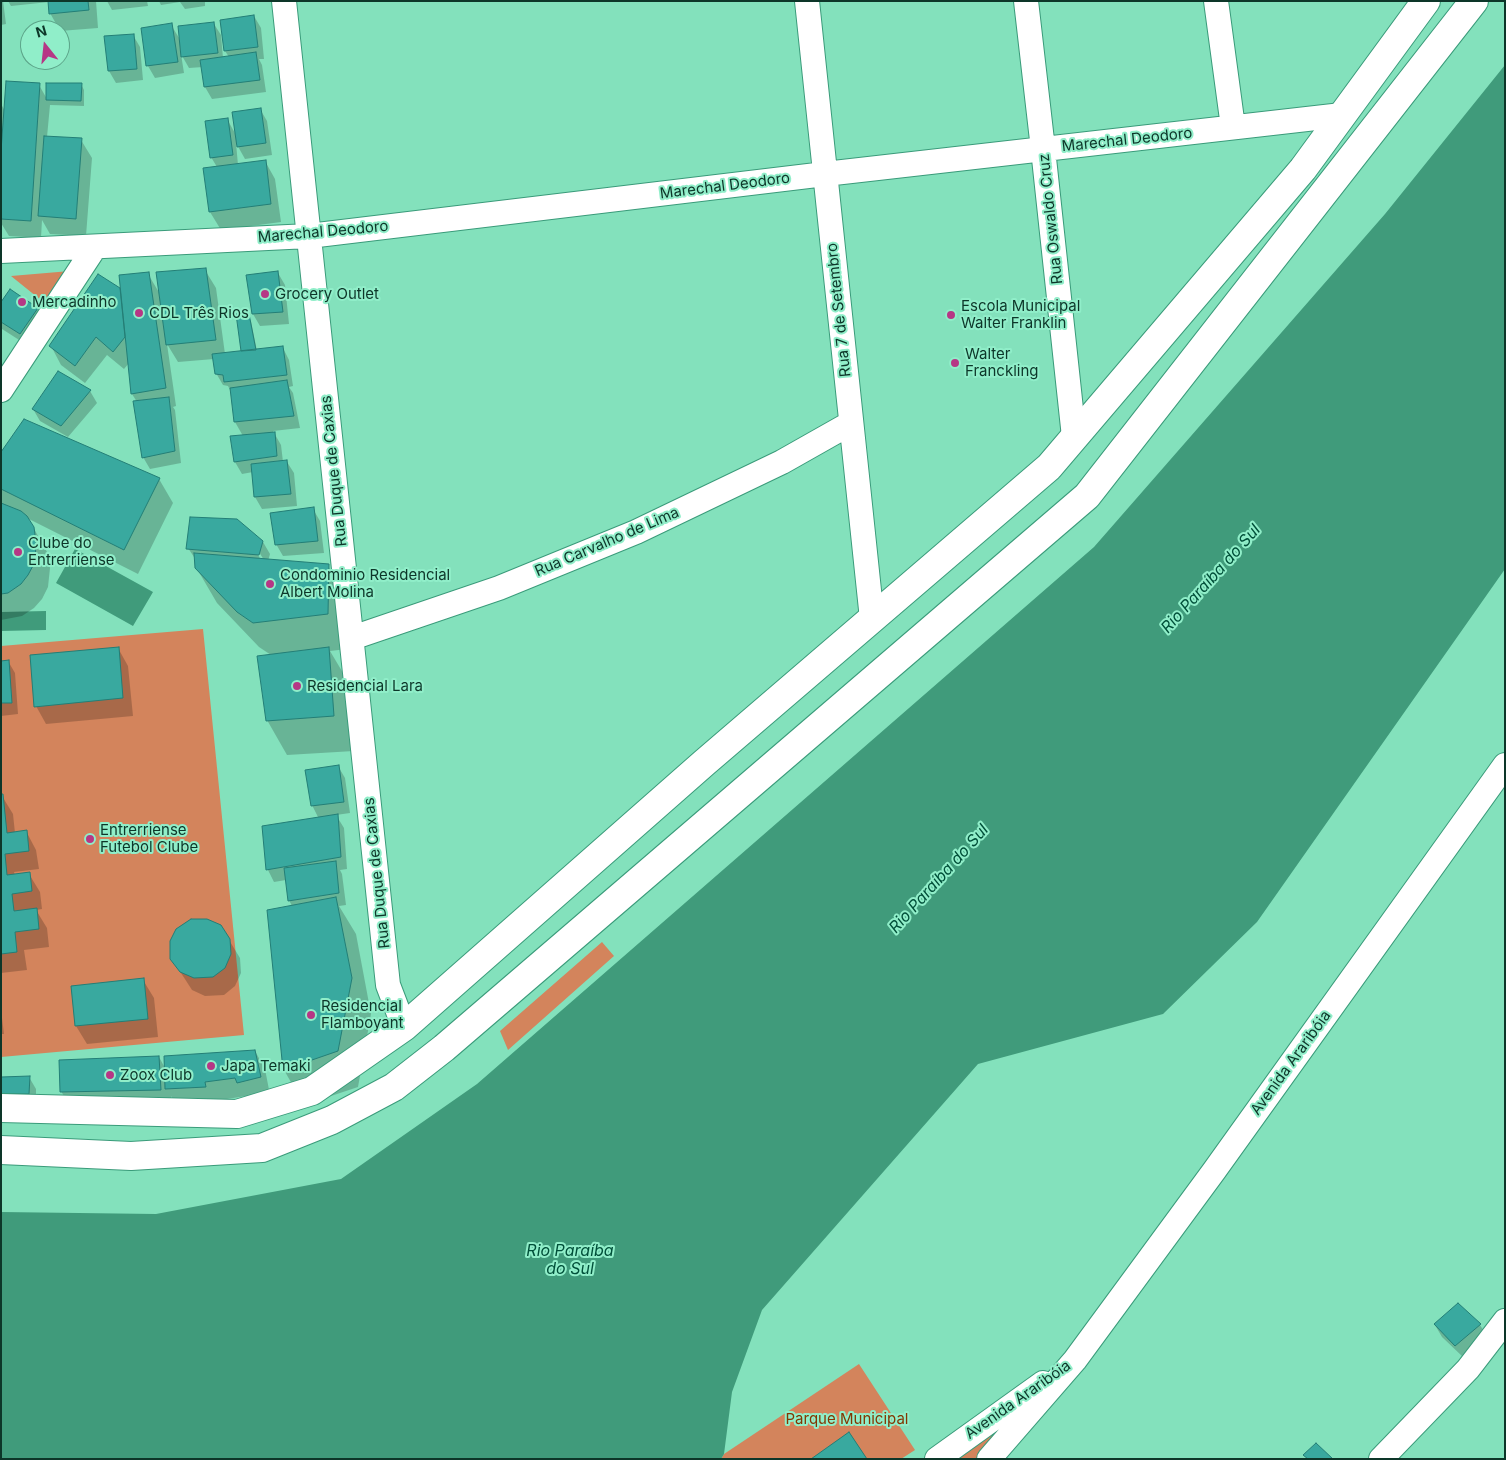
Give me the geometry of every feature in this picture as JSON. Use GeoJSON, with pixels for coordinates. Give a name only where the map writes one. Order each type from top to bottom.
{"type":"FeatureCollection","features":[{"type":"Feature","properties":{"kind":"main road"},"geometry":{"type":"LineString","coordinates":[[1,1108],[237,1114],[312,1091],[404,1027],[704,763],[1049,467],[1303,169],[1426,1]]}},
{"type":"Feature","properties":{"kind":"main road"},"geometry":{"type":"LineString","coordinates":[[1,1150],[131,1156],[262,1148],[332,1120],[394,1087],[436,1054],[1087,496],[1474,1]]}},
{"type":"Feature","properties":{"kind":"street","name":"Rua Duque de Caxias"},"geometry":{"type":"LineString","coordinates":[[284,1],[388,985],[404,1027]]}},
{"type":"Feature","properties":{"kind":"street","name":"Rua 7 de Setembro"},"geometry":{"type":"LineString","coordinates":[[807,1],[872,619]]}},
{"type":"Feature","properties":{"kind":"street","name":"Rua Oswaldo Cruz"},"geometry":{"type":"LineString","coordinates":[[1026,1],[1074,437]]}},
{"type":"Feature","properties":{"kind":"street"},"geometry":{"type":"LineString","coordinates":[[1216,1],[1234,128]]}},
{"type":"Feature","properties":{"kind":"street","name":"Marechal Deodoro"},"geometry":{"type":"LineString","coordinates":[[1,251],[309,236],[825,174],[1342,115]]}},
{"type":"Feature","properties":{"kind":"street"},"geometry":{"type":"LineString","coordinates":[[1,390],[101,246]]}},
{"type":"Feature","properties":{"kind":"street","name":"Rua Carvalho de Lima"},"geometry":{"type":"LineString","coordinates":[[352,638],[499,588],[636,532],[782,462],[851,423]]}},
{"type":"Feature","properties":{"kind":"street","name":"Avenida Araribóia"},"geometry":{"type":"LineString","coordinates":[[989,1459],[1076,1360],[1505,765]]}},
{"type":"Feature","properties":{"kind":"street"},"geometry":{"type":"LineString","coordinates":[[1381,1459],[1468,1369],[1505,1320]]}},
{"type":"Feature","properties":{"kind":"street","name":"Avenida Araribóia"},"geometry":{"type":"LineString","coordinates":[[937,1459],[1076,1360]]}},
{"type":"Feature","properties":{"kind":"green space"},"geometry":{"type":"Polygon","coordinates":[[[70,271],[47,305],[11,276],[70,271]]]}},
{"type":"Feature","properties":{"kind":"green space"},"geometry":{"type":"Polygon","coordinates":[[[203,629],[244,1035],[1,1057],[1,646],[203,629]]]}},
{"type":"Feature","properties":{"kind":"green space"},"geometry":{"type":"Polygon","coordinates":[[[602,942],[614,956],[508,1050],[500,1031],[602,942]]]}},
{"type":"Feature","properties":{"kind":"green space","name":"Parque Municipal"},"geometry":{"type":"Polygon","coordinates":[[[859,1364],[915,1450],[901,1459],[721,1459],[724,1454],[859,1364]]]}},
{"type":"Feature","properties":{"kind":"green space"},"geometry":{"type":"Polygon","coordinates":[[[1018,1412],[979,1459],[955,1459],[1018,1412]]]}},
{"type":"Feature","properties":{"kind":"water","name":"Rio Paraíba do Sul"},"geometry":{"type":"Polygon","coordinates":[[[1505,65],[1505,569],[1257,922],[1163,1014],[978,1064],[762,1310],[732,1392],[724,1454],[721,1459],[1,1459],[1,1212],[156,1214],[341,1179],[477,1084],[1094,547],[1385,214],[1505,65]]]}},
{"type":"Feature","properties":{"kind":"water"},"geometry":{"type":"Polygon","coordinates":[[[75,549],[153,592],[133,626],[56,583],[75,549]]]}},
{"type":"Feature","properties":{"kind":"water"},"geometry":{"type":"Polygon","coordinates":[[[46,611],[46,630],[1,631],[1,612],[46,611]]]}},
{"type":"Feature","properties":{"kind":"building"},"geometry":{"type":"Polygon","coordinates":[[[48,1],[88,1],[89,10],[49,14],[48,1]]]}},
{"type":"Feature","properties":{"kind":"building"},"geometry":{"type":"Polygon","coordinates":[[[254,15],[258,47],[224,51],[220,20],[254,15]]]}},
{"type":"Feature","properties":{"kind":"building"},"geometry":{"type":"Polygon","coordinates":[[[214,22],[218,53],[181,57],[178,26],[214,22]]]}},
{"type":"Feature","properties":{"kind":"building"},"geometry":{"type":"Polygon","coordinates":[[[172,23],[178,62],[146,66],[141,28],[172,23]]]}},
{"type":"Feature","properties":{"kind":"building"},"geometry":{"type":"Polygon","coordinates":[[[134,34],[137,69],[108,71],[104,36],[134,34]]]}},
{"type":"Feature","properties":{"kind":"building"},"geometry":{"type":"Polygon","coordinates":[[[256,52],[260,80],[204,87],[200,60],[256,52]]]}},
{"type":"Feature","properties":{"kind":"building"},"geometry":{"type":"Polygon","coordinates":[[[6,81],[40,83],[31,221],[1,219],[1,151],[6,81]]]}},
{"type":"Feature","properties":{"kind":"building"},"geometry":{"type":"Polygon","coordinates":[[[46,83],[82,83],[81,101],[46,100],[46,83]]]}},
{"type":"Feature","properties":{"kind":"building"},"geometry":{"type":"Polygon","coordinates":[[[261,108],[266,143],[237,147],[232,112],[261,108]]]}},
{"type":"Feature","properties":{"kind":"building"},"geometry":{"type":"Polygon","coordinates":[[[228,118],[233,155],[210,158],[205,121],[228,118]]]}},
{"type":"Feature","properties":{"kind":"building"},"geometry":{"type":"Polygon","coordinates":[[[44,136],[82,138],[76,219],[38,216],[44,136]]]}},
{"type":"Feature","properties":{"kind":"building"},"geometry":{"type":"Polygon","coordinates":[[[266,160],[271,204],[209,212],[203,168],[266,160]]]}},
{"type":"Feature","properties":{"kind":"building"},"geometry":{"type":"Polygon","coordinates":[[[206,268],[216,340],[166,345],[156,272],[206,268]]]}},
{"type":"Feature","properties":{"kind":"building","name":"Grocery Outlet"},"geometry":{"type":"Polygon","coordinates":[[[278,271],[283,312],[252,314],[246,275],[278,271]]]}},
{"type":"Feature","properties":{"kind":"building","name":"CDL Três Rios"},"geometry":{"type":"Polygon","coordinates":[[[149,272],[166,388],[131,394],[119,275],[149,272]]]}},
{"type":"Feature","properties":{"kind":"building"},"geometry":{"type":"Polygon","coordinates":[[[98,274],[120,288],[125,337],[113,352],[96,337],[75,366],[49,346],[98,274]]]}},
{"type":"Feature","properties":{"kind":"building"},"geometry":{"type":"Polygon","coordinates":[[[10,289],[38,308],[20,334],[1,322],[1,302],[10,289]]]}},
{"type":"Feature","properties":{"kind":"building"},"geometry":{"type":"Polygon","coordinates":[[[236,314],[249,314],[256,350],[241,351],[236,314]]]}},
{"type":"Feature","properties":{"kind":"building"},"geometry":{"type":"Polygon","coordinates":[[[283,346],[287,375],[224,382],[223,375],[215,374],[212,354],[283,346]]]}},
{"type":"Feature","properties":{"kind":"building"},"geometry":{"type":"Polygon","coordinates":[[[58,371],[91,390],[61,426],[32,409],[58,371]]]}},
{"type":"Feature","properties":{"kind":"building"},"geometry":{"type":"Polygon","coordinates":[[[287,380],[294,416],[234,422],[230,388],[287,380]]]}},
{"type":"Feature","properties":{"kind":"building"},"geometry":{"type":"Polygon","coordinates":[[[169,397],[175,451],[142,458],[133,401],[169,397]]]}},
{"type":"Feature","properties":{"kind":"building"},"geometry":{"type":"Polygon","coordinates":[[[24,419],[160,478],[124,550],[1,489],[1,452],[24,419]]]}},
{"type":"Feature","properties":{"kind":"building"},"geometry":{"type":"Polygon","coordinates":[[[275,432],[277,456],[234,462],[230,436],[275,432]]]}},
{"type":"Feature","properties":{"kind":"building"},"geometry":{"type":"Polygon","coordinates":[[[287,460],[291,494],[254,497],[251,464],[287,460]]]}},
{"type":"Feature","properties":{"kind":"building","name":"Clube do Entrerriense"},"geometry":{"type":"Polygon","coordinates":[[[1,503],[21,511],[27,516],[34,527],[36,543],[35,562],[28,575],[21,584],[8,593],[1,594],[1,503]]]}},
{"type":"Feature","properties":{"kind":"building"},"geometry":{"type":"Polygon","coordinates":[[[314,507],[318,541],[275,545],[270,513],[314,507]]]}},
{"type":"Feature","properties":{"kind":"building"},"geometry":{"type":"Polygon","coordinates":[[[190,517],[237,519],[263,541],[259,555],[186,549],[190,517]]]}},
{"type":"Feature","properties":{"kind":"building","name":"Condominio Residencial Albert Molina"},"geometry":{"type":"Polygon","coordinates":[[[194,553],[329,564],[328,614],[253,623],[237,612],[195,568],[194,553]]]}},
{"type":"Feature","properties":{"kind":"building"},"geometry":{"type":"Polygon","coordinates":[[[119,647],[123,698],[34,707],[30,655],[119,647]]]}},
{"type":"Feature","properties":{"kind":"building","name":"Residencial Lara"},"geometry":{"type":"Polygon","coordinates":[[[329,647],[334,716],[266,721],[257,656],[329,647]]]}},
{"type":"Feature","properties":{"kind":"building"},"geometry":{"type":"Polygon","coordinates":[[[9,660],[12,703],[1,703],[1,661],[9,660]]]}},
{"type":"Feature","properties":{"kind":"building"},"geometry":{"type":"Polygon","coordinates":[[[339,765],[344,802],[311,806],[305,770],[339,765]]]}},
{"type":"Feature","properties":{"kind":"building"},"geometry":{"type":"Polygon","coordinates":[[[1,794],[3,794],[7,833],[27,830],[29,851],[5,854],[7,875],[30,872],[32,891],[12,894],[14,911],[37,908],[39,929],[15,932],[17,952],[1,954],[1,794]]]}},
{"type":"Feature","properties":{"kind":"building"},"geometry":{"type":"Polygon","coordinates":[[[338,814],[341,857],[266,870],[262,826],[338,814]]]}},
{"type":"Feature","properties":{"kind":"building"},"geometry":{"type":"Polygon","coordinates":[[[336,861],[339,893],[288,901],[284,868],[336,861]]]}},
{"type":"Feature","properties":{"kind":"building","name":"Residencial Flamboyant"},"geometry":{"type":"Polygon","coordinates":[[[336,897],[352,978],[338,1051],[283,1070],[267,910],[336,897]]]}},
{"type":"Feature","properties":{"kind":"building"},"geometry":{"type":"Polygon","coordinates":[[[191,919],[207,919],[221,925],[230,939],[231,954],[225,968],[213,977],[194,978],[180,972],[170,959],[170,941],[176,929],[191,919]]]}},
{"type":"Feature","properties":{"kind":"building"},"geometry":{"type":"Polygon","coordinates":[[[144,978],[148,1019],[75,1026],[71,986],[144,978]]]}},
{"type":"Feature","properties":{"kind":"building","name":"Japa Temaki"},"geometry":{"type":"Polygon","coordinates":[[[255,1050],[261,1077],[237,1083],[235,1078],[205,1082],[206,1087],[165,1089],[164,1056],[255,1050]]]}},
{"type":"Feature","properties":{"kind":"building","name":"Zoox Club"},"geometry":{"type":"Polygon","coordinates":[[[159,1056],[161,1090],[60,1092],[59,1060],[159,1056]]]}},
{"type":"Feature","properties":{"kind":"building"},"geometry":{"type":"Polygon","coordinates":[[[30,1076],[29,1094],[1,1094],[1,1077],[30,1076]]]}},
{"type":"Feature","properties":{"kind":"building"},"geometry":{"type":"Polygon","coordinates":[[[1458,1303],[1481,1324],[1455,1346],[1434,1324],[1458,1303]]]}},
{"type":"Feature","properties":{"kind":"building"},"geometry":{"type":"Polygon","coordinates":[[[849,1432],[867,1459],[811,1459],[849,1432]]]}},
{"type":"Feature","properties":{"kind":"building"},"geometry":{"type":"Polygon","coordinates":[[[1316,1443],[1333,1459],[1308,1459],[1303,1455],[1316,1443]]]}},
{"type":"Feature","properties":{"kind":"place","name":"Grocery Outlet"},"geometry":{"type":"Point","coordinates":[265,294]}},
{"type":"Feature","properties":{"kind":"place","name":"Mercadinho"},"geometry":{"type":"Point","coordinates":[22,302]}},
{"type":"Feature","properties":{"kind":"place","name":"CDL Três Rios"},"geometry":{"type":"Point","coordinates":[139,313]}},
{"type":"Feature","properties":{"kind":"place","name":"Escola Municipal Walter Franklin"},"geometry":{"type":"Point","coordinates":[951,315]}},
{"type":"Feature","properties":{"kind":"place","name":"Walter Franckling"},"geometry":{"type":"Point","coordinates":[955,363]}},
{"type":"Feature","properties":{"kind":"place","name":"Clube do Entrerriense"},"geometry":{"type":"Point","coordinates":[18,552]}},
{"type":"Feature","properties":{"kind":"place","name":"Condominio Residencial Albert Molina"},"geometry":{"type":"Point","coordinates":[270,584]}},
{"type":"Feature","properties":{"kind":"place","name":"Residencial Lara"},"geometry":{"type":"Point","coordinates":[297,686]}},
{"type":"Feature","properties":{"kind":"place","name":"Entrerriense Futebol Clube"},"geometry":{"type":"Point","coordinates":[90,839]}},
{"type":"Feature","properties":{"kind":"place","name":"Residencial Flamboyant"},"geometry":{"type":"Point","coordinates":[311,1015]}},
{"type":"Feature","properties":{"kind":"place","name":"Japa Temaki"},"geometry":{"type":"Point","coordinates":[211,1066]}},
{"type":"Feature","properties":{"kind":"place","name":"Zoox Club"},"geometry":{"type":"Point","coordinates":[110,1075]}}]}
